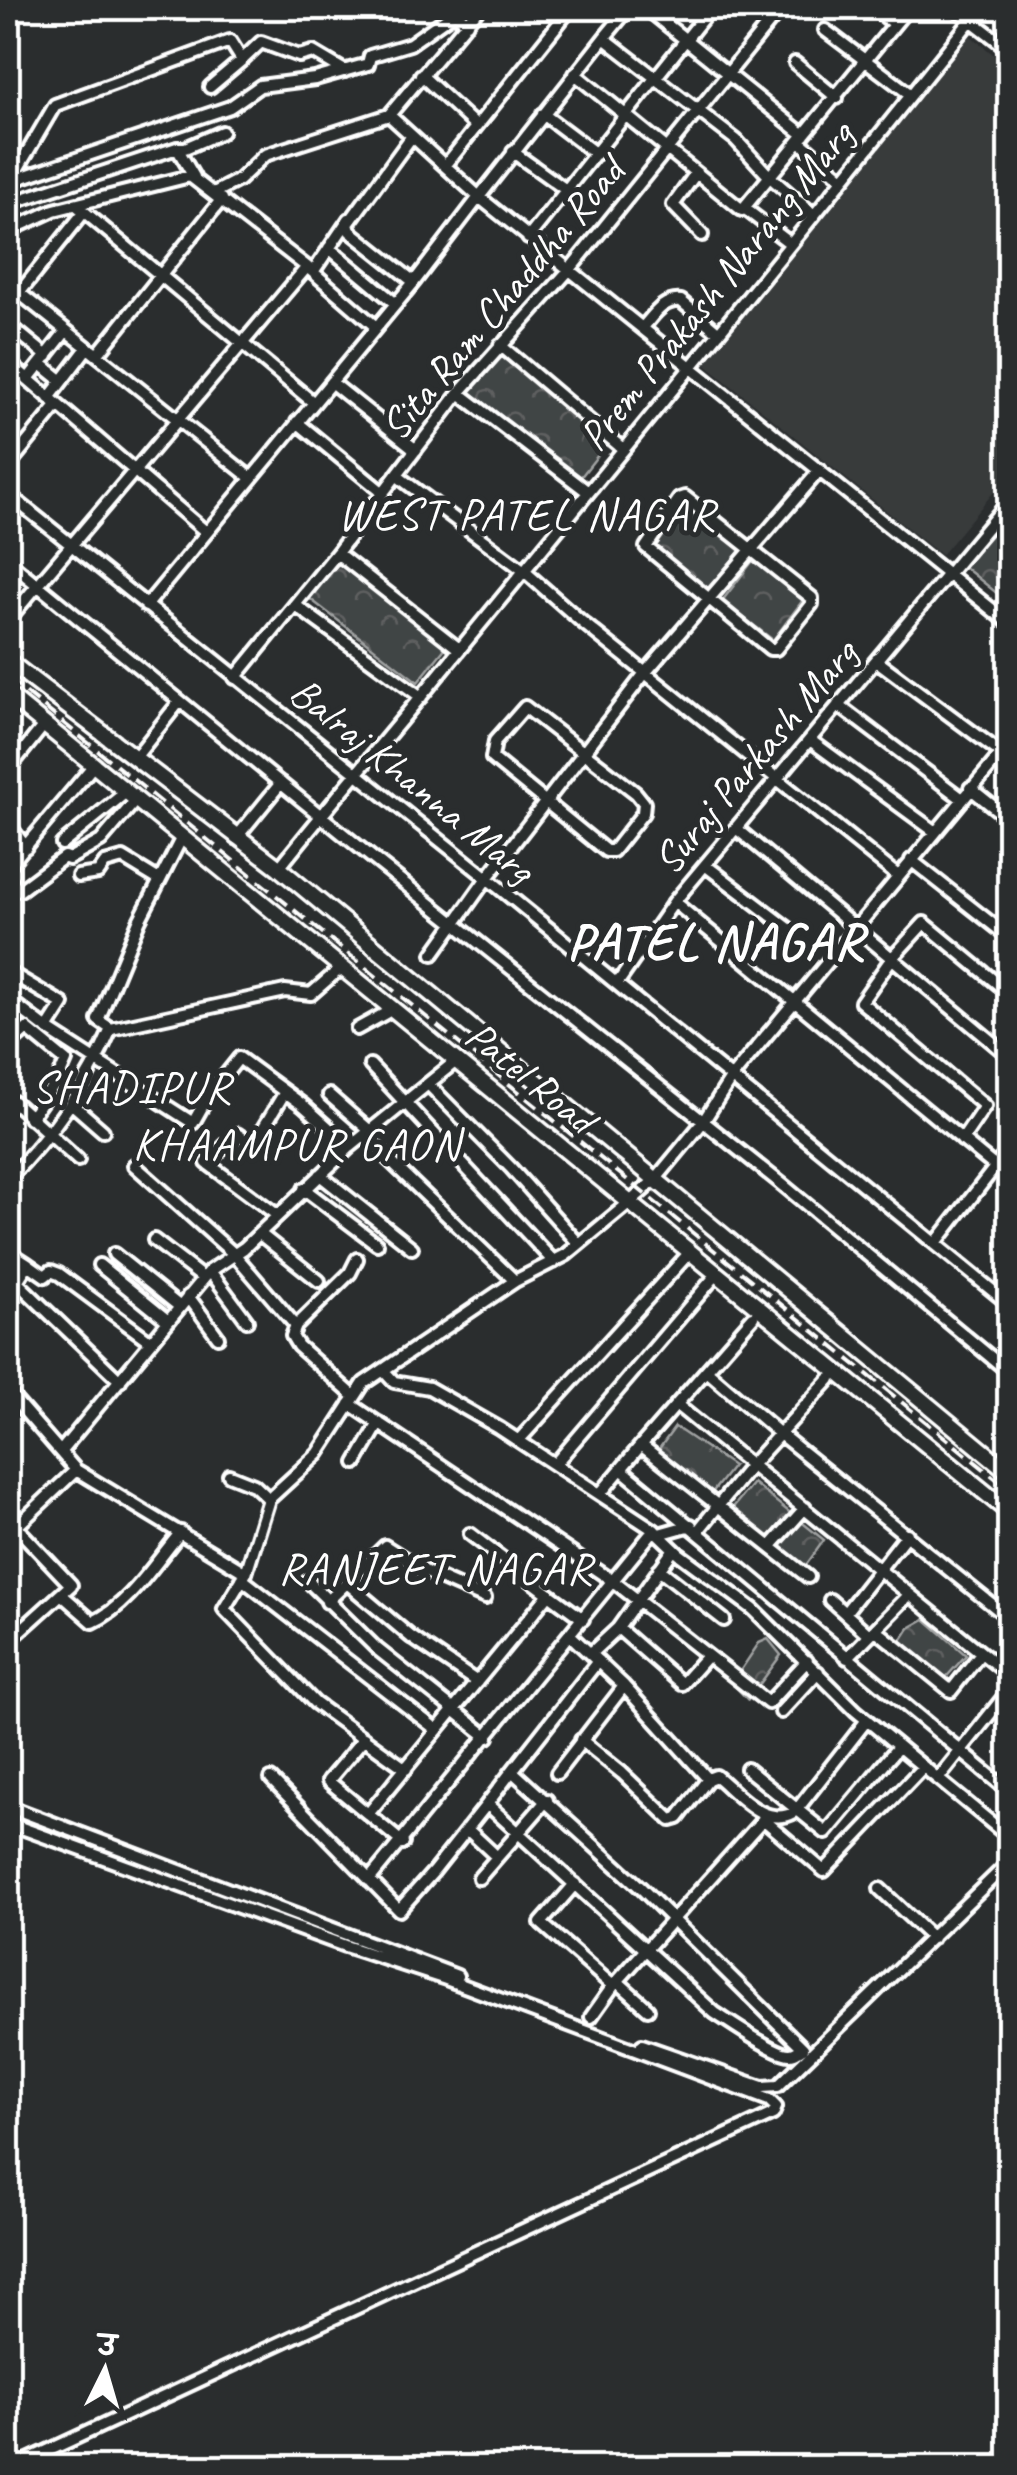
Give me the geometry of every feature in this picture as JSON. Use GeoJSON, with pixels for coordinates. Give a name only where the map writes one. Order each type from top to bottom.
{"type":"FeatureCollection","features":[{"type":"Feature","properties":{"kind":"main road","name":"Patel Road"},"geometry":{"type":"LineString","coordinates":[[8,661],[279,868],[1010,1473]]}},
{"type":"Feature","properties":{"kind":"main road","name":"Patel Road"},"geometry":{"type":"LineString","coordinates":[[8,695],[1010,1512]]}},
{"type":"Feature","properties":{"kind":"street"},"geometry":{"type":"LineString","coordinates":[[8,466],[72,367],[92,351],[160,276],[218,196],[265,156],[389,115],[479,8]]}},
{"type":"Feature","properties":{"kind":"street"},"geometry":{"type":"LineString","coordinates":[[445,166],[572,8]]}},
{"type":"Feature","properties":{"kind":"street"},"geometry":{"type":"LineString","coordinates":[[146,606],[414,282],[629,8]]}},
{"type":"Feature","properties":{"kind":"street"},"geometry":{"type":"LineString","coordinates":[[646,8],[728,73],[844,179]]}},
{"type":"Feature","properties":{"kind":"street"},"geometry":{"type":"LineString","coordinates":[[528,238],[711,8]]}},
{"type":"Feature","properties":{"kind":"street","name":"Sita Ram Chaddha Road"},"geometry":{"type":"LineString","coordinates":[[235,678],[338,553],[459,394],[571,268],[781,8]]}},
{"type":"Feature","properties":{"kind":"street"},"geometry":{"type":"LineString","coordinates":[[874,8],[894,24]]}},
{"type":"Feature","properties":{"kind":"street"},"geometry":{"type":"LineString","coordinates":[[744,208],[908,8]]}},
{"type":"Feature","properties":{"kind":"street"},"geometry":{"type":"LineString","coordinates":[[955,8],[1010,50]]}},
{"type":"Feature","properties":{"kind":"street"},"geometry":{"type":"LineString","coordinates":[[9,182],[230,106],[260,86],[315,79],[368,64],[370,56],[410,44],[455,12],[467,24]]}},
{"type":"Feature","properties":{"kind":"street","name":"Prem Prakash Narang Marg"},"geometry":{"type":"LineString","coordinates":[[279,868],[972,20]]}},
{"type":"Feature","properties":{"kind":"street"},"geometry":{"type":"LineString","coordinates":[[824,30],[912,95]]}},
{"type":"Feature","properties":{"kind":"street"},"geometry":{"type":"LineString","coordinates":[[604,38],[736,140],[769,176],[814,215]]}},
{"type":"Feature","properties":{"kind":"street"},"geometry":{"type":"LineString","coordinates":[[9,182],[55,105],[230,41],[242,60]]}},
{"type":"Feature","properties":{"kind":"street"},"geometry":{"type":"LineString","coordinates":[[210,87],[261,42],[300,56],[313,52],[344,71]]}},
{"type":"Feature","properties":{"kind":"street"},"geometry":{"type":"LineString","coordinates":[[795,63],[837,98]]}},
{"type":"Feature","properties":{"kind":"street"},"geometry":{"type":"LineString","coordinates":[[574,74],[742,210],[791,244]]}},
{"type":"Feature","properties":{"kind":"street"},"geometry":{"type":"LineString","coordinates":[[421,75],[476,126]]}},
{"type":"Feature","properties":{"kind":"street"},"geometry":{"type":"LineString","coordinates":[[543,114],[596,154]]}},
{"type":"Feature","properties":{"kind":"street"},"geometry":{"type":"LineString","coordinates":[[389,115],[528,238],[571,268],[1010,624]]}},
{"type":"Feature","properties":{"kind":"street"},"geometry":{"type":"LineString","coordinates":[[8,204],[186,148],[222,132]]}},
{"type":"Feature","properties":{"kind":"street"},"geometry":{"type":"LineString","coordinates":[[8,620],[329,248],[412,136]]}},
{"type":"Feature","properties":{"kind":"street"},"geometry":{"type":"LineString","coordinates":[[177,148],[194,177],[376,327]]}},
{"type":"Feature","properties":{"kind":"street"},"geometry":{"type":"LineString","coordinates":[[513,152],[566,190]]}},
{"type":"Feature","properties":{"kind":"street"},"geometry":{"type":"LineString","coordinates":[[696,173],[674,205],[702,235]]}},
{"type":"Feature","properties":{"kind":"street"},"geometry":{"type":"LineString","coordinates":[[8,231],[54,210],[80,208],[182,176],[194,177]]}},
{"type":"Feature","properties":{"kind":"street"},"geometry":{"type":"LineString","coordinates":[[80,208],[314,403]]}},
{"type":"Feature","properties":{"kind":"street"},"geometry":{"type":"LineString","coordinates":[[8,307],[80,208]]}},
{"type":"Feature","properties":{"kind":"street"},"geometry":{"type":"LineString","coordinates":[[349,218],[350,231],[414,282]]}},
{"type":"Feature","properties":{"kind":"street"},"geometry":{"type":"LineString","coordinates":[[329,248],[396,304]]}},
{"type":"Feature","properties":{"kind":"street"},"geometry":{"type":"LineString","coordinates":[[8,284],[251,478]]}},
{"type":"Feature","properties":{"kind":"street"},"geometry":{"type":"LineString","coordinates":[[642,326],[674,300],[719,333]]}},
{"type":"Feature","properties":{"kind":"street"},"geometry":{"type":"LineString","coordinates":[[8,324],[46,356],[72,367]]}},
{"type":"Feature","properties":{"kind":"street"},"geometry":{"type":"LineString","coordinates":[[28,379],[66,330]]}},
{"type":"Feature","properties":{"kind":"street"},"geometry":{"type":"LineString","coordinates":[[500,345],[623,449]]}},
{"type":"Feature","properties":{"kind":"street"},"geometry":{"type":"LineString","coordinates":[[46,356],[62,381]]}},
{"type":"Feature","properties":{"kind":"street"},"geometry":{"type":"LineString","coordinates":[[8,362],[206,532]]}},
{"type":"Feature","properties":{"kind":"street"},"geometry":{"type":"LineString","coordinates":[[331,382],[416,450]]}},
{"type":"Feature","properties":{"kind":"street"},"geometry":{"type":"LineString","coordinates":[[459,394],[588,492]]}},
{"type":"Feature","properties":{"kind":"street"},"geometry":{"type":"LineString","coordinates":[[297,422],[382,492]]}},
{"type":"Feature","properties":{"kind":"street"},"geometry":{"type":"LineString","coordinates":[[434,954],[487,878],[645,673],[820,470]]}},
{"type":"Feature","properties":{"kind":"street"},"geometry":{"type":"LineString","coordinates":[[396,475],[523,570],[898,876]]}},
{"type":"Feature","properties":{"kind":"street","name":"Balraj Khanna Marg"},"geometry":{"type":"LineString","coordinates":[[8,494],[1010,1305]]}},
{"type":"Feature","properties":{"kind":"street"},"geometry":{"type":"LineString","coordinates":[[689,498],[751,550],[813,601],[776,649],[770,649],[646,547],[679,499],[689,498]]}},
{"type":"Feature","properties":{"kind":"street","name":"Suraj Parkash Marg"},"geometry":{"type":"LineString","coordinates":[[617,984],[674,902],[1010,500]]}},
{"type":"Feature","properties":{"kind":"street"},"geometry":{"type":"LineString","coordinates":[[338,553],[460,649]]}},
{"type":"Feature","properties":{"kind":"street"},"geometry":{"type":"LineString","coordinates":[[8,561],[1010,1373]]}},
{"type":"Feature","properties":{"kind":"street"},"geometry":{"type":"LineString","coordinates":[[295,604],[421,697]]}},
{"type":"Feature","properties":{"kind":"street"},"geometry":{"type":"LineString","coordinates":[[406,1768],[315,1703],[224,1609],[244,1576],[270,1500],[318,1454],[364,1384],[515,1281],[554,1262],[655,1180],[703,1122],[731,1078],[1007,747],[877,661]]}},
{"type":"Feature","properties":{"kind":"street"},"geometry":{"type":"LineString","coordinates":[[134,758],[180,701]]}},
{"type":"Feature","properties":{"kind":"street"},"geometry":{"type":"LineString","coordinates":[[838,704],[961,798]]}},
{"type":"Feature","properties":{"kind":"street"},"geometry":{"type":"LineString","coordinates":[[525,707],[584,752],[644,803],[643,813],[619,847],[606,850],[492,758],[495,741],[525,707]]}},
{"type":"Feature","properties":{"kind":"street"},"geometry":{"type":"LineString","coordinates":[[8,770],[44,725]]}},
{"type":"Feature","properties":{"kind":"street"},"geometry":{"type":"LineString","coordinates":[[810,740],[934,831]]}},
{"type":"Feature","properties":{"kind":"street"},"geometry":{"type":"LineString","coordinates":[[8,867],[93,766]]}},
{"type":"Feature","properties":{"kind":"street"},"geometry":{"type":"LineString","coordinates":[[236,838],[281,783]]}},
{"type":"Feature","properties":{"kind":"street"},"geometry":{"type":"LineString","coordinates":[[970,788],[1010,820]]}},
{"type":"Feature","properties":{"kind":"street"},"geometry":{"type":"LineString","coordinates":[[62,844],[131,796]]}},
{"type":"Feature","properties":{"kind":"street"},"geometry":{"type":"LineString","coordinates":[[8,879],[20,890],[64,857],[101,841],[131,796]]}},
{"type":"Feature","properties":{"kind":"street"},"geometry":{"type":"LineString","coordinates":[[8,824],[26,847]]}},
{"type":"Feature","properties":{"kind":"street"},"geometry":{"type":"LineString","coordinates":[[736,828],[1008,1053]]}},
{"type":"Feature","properties":{"kind":"street"},"geometry":{"type":"LineString","coordinates":[[182,837],[98,1020],[111,1029],[285,991],[311,994],[342,967]]}},
{"type":"Feature","properties":{"kind":"street"},"geometry":{"type":"LineString","coordinates":[[78,876],[98,873],[105,863],[123,858],[159,880]]}},
{"type":"Feature","properties":{"kind":"street"},"geometry":{"type":"LineString","coordinates":[[912,860],[1010,938]]}},
{"type":"Feature","properties":{"kind":"street"},"geometry":{"type":"LineString","coordinates":[[705,865],[789,930]]}},
{"type":"Feature","properties":{"kind":"street"},"geometry":{"type":"LineString","coordinates":[[674,902],[1010,1179]]}},
{"type":"Feature","properties":{"kind":"street"},"geometry":{"type":"LineString","coordinates":[[962,1140],[985,1106],[861,1002],[892,958],[924,923],[1010,994]]}},
{"type":"Feature","properties":{"kind":"street"},"geometry":{"type":"LineString","coordinates":[[9,972],[63,1004],[47,1029]]}},
{"type":"Feature","properties":{"kind":"street"},"geometry":{"type":"LineString","coordinates":[[8,999],[47,1029],[192,1123],[239,1058],[350,1147]]}},
{"type":"Feature","properties":{"kind":"street"},"geometry":{"type":"LineString","coordinates":[[357,1029],[393,1009]]}},
{"type":"Feature","properties":{"kind":"street"},"geometry":{"type":"LineString","coordinates":[[8,1046],[26,1029],[66,1062],[30,1118]]}},
{"type":"Feature","properties":{"kind":"street"},"geometry":{"type":"LineString","coordinates":[[8,1178],[49,1137],[98,1060],[111,1029]]}},
{"type":"Feature","properties":{"kind":"street"},"geometry":{"type":"LineString","coordinates":[[61,1451],[207,1274],[260,1234],[350,1147],[456,1061]]}},
{"type":"Feature","properties":{"kind":"street"},"geometry":{"type":"LineString","coordinates":[[370,1065],[554,1262]]}},
{"type":"Feature","properties":{"kind":"street"},"geometry":{"type":"LineString","coordinates":[[428,1084],[579,1244]]}},
{"type":"Feature","properties":{"kind":"street"},"geometry":{"type":"LineString","coordinates":[[277,1215],[207,1163],[237,1134],[253,1144],[284,1092]]}},
{"type":"Feature","properties":{"kind":"street"},"geometry":{"type":"LineString","coordinates":[[329,1095],[515,1281]]}},
{"type":"Feature","properties":{"kind":"street"},"geometry":{"type":"LineString","coordinates":[[14,1102],[78,1160]]}},
{"type":"Feature","properties":{"kind":"street"},"geometry":{"type":"LineString","coordinates":[[71,1104],[103,1132]]}},
{"type":"Feature","properties":{"kind":"street"},"geometry":{"type":"LineString","coordinates":[[935,1244],[1010,1148]]}},
{"type":"Feature","properties":{"kind":"street"},"geometry":{"type":"LineString","coordinates":[[134,1165],[235,1255],[296,1326]]}},
{"type":"Feature","properties":{"kind":"street"},"geometry":{"type":"LineString","coordinates":[[320,1175],[412,1248]]}},
{"type":"Feature","properties":{"kind":"street"},"geometry":{"type":"LineString","coordinates":[[304,1189],[377,1244]]}},
{"type":"Feature","properties":{"kind":"street"},"geometry":{"type":"LineString","coordinates":[[260,1234],[319,1282]]}},
{"type":"Feature","properties":{"kind":"street"},"geometry":{"type":"LineString","coordinates":[[154,1240],[207,1274],[247,1321]]}},
{"type":"Feature","properties":{"kind":"street"},"geometry":{"type":"LineString","coordinates":[[8,1251],[45,1276],[50,1271],[59,1274],[151,1342]]}},
{"type":"Feature","properties":{"kind":"street"},"geometry":{"type":"LineString","coordinates":[[519,1440],[690,1252]]}},
{"type":"Feature","properties":{"kind":"street"},"geometry":{"type":"LineString","coordinates":[[114,1254],[180,1307]]}},
{"type":"Feature","properties":{"kind":"street"},"geometry":{"type":"LineString","coordinates":[[358,1259],[350,1273],[296,1326],[292,1336],[352,1401],[378,1423],[613,1581],[768,1704],[807,1661]]}},
{"type":"Feature","properties":{"kind":"street"},"geometry":{"type":"LineString","coordinates":[[8,1295],[28,1264]]}},
{"type":"Feature","properties":{"kind":"street"},"geometry":{"type":"LineString","coordinates":[[99,1266],[168,1321]]}},
{"type":"Feature","properties":{"kind":"street"},"geometry":{"type":"LineString","coordinates":[[555,1464],[717,1274]]}},
{"type":"Feature","properties":{"kind":"street"},"geometry":{"type":"LineString","coordinates":[[18,1283],[120,1381]]}},
{"type":"Feature","properties":{"kind":"street"},"geometry":{"type":"LineString","coordinates":[[188,1296],[218,1337]]}},
{"type":"Feature","properties":{"kind":"street"},"geometry":{"type":"LineString","coordinates":[[600,1494],[753,1318]]}},
{"type":"Feature","properties":{"kind":"street"},"geometry":{"type":"LineString","coordinates":[[383,1370],[394,1382],[429,1388],[519,1440],[657,1532],[753,1609],[867,1720],[1010,1838]]}},
{"type":"Feature","properties":{"kind":"street"},"geometry":{"type":"LineString","coordinates":[[707,1371],[1010,1619]]}},
{"type":"Feature","properties":{"kind":"street"},"geometry":{"type":"LineString","coordinates":[[369,1880],[657,1532],[694,1529],[830,1379]]}},
{"type":"Feature","properties":{"kind":"street"},"geometry":{"type":"LineString","coordinates":[[8,1392],[76,1470],[181,1532],[244,1576],[436,1730]]}},
{"type":"Feature","properties":{"kind":"street"},"geometry":{"type":"LineString","coordinates":[[678,1405],[1010,1676]]}},
{"type":"Feature","properties":{"kind":"street"},"geometry":{"type":"LineString","coordinates":[[356,1463],[378,1423]]}},
{"type":"Feature","properties":{"kind":"street"},"geometry":{"type":"LineString","coordinates":[[641,1445],[808,1577]]}},
{"type":"Feature","properties":{"kind":"street"},"geometry":{"type":"LineString","coordinates":[[621,1469],[1010,1792]]}},
{"type":"Feature","properties":{"kind":"street"},"geometry":{"type":"LineString","coordinates":[[18,1525],[76,1470]]}},
{"type":"Feature","properties":{"kind":"street"},"geometry":{"type":"LineString","coordinates":[[229,1474],[254,1485],[270,1500]]}},
{"type":"Feature","properties":{"kind":"street"},"geometry":{"type":"LineString","coordinates":[[771,1546],[805,1508]]}},
{"type":"Feature","properties":{"kind":"street"},"geometry":{"type":"LineString","coordinates":[[8,1514],[71,1582],[8,1642]]}},
{"type":"Feature","properties":{"kind":"street"},"geometry":{"type":"LineString","coordinates":[[61,1594],[93,1622],[100,1619],[128,1595],[181,1532]]}},
{"type":"Feature","properties":{"kind":"street"},"geometry":{"type":"LineString","coordinates":[[470,1534],[583,1619]]}},
{"type":"Feature","properties":{"kind":"street"},"geometry":{"type":"LineString","coordinates":[[845,1612],[907,1534]]}},
{"type":"Feature","properties":{"kind":"street"},"geometry":{"type":"LineString","coordinates":[[327,1602],[385,1546],[426,1572],[485,1598]]}},
{"type":"Feature","properties":{"kind":"street"},"geometry":{"type":"LineString","coordinates":[[270,1779],[399,1910],[487,1804],[674,1549]]}},
{"type":"Feature","properties":{"kind":"street"},"geometry":{"type":"LineString","coordinates":[[659,1569],[724,1620]]}},
{"type":"Feature","properties":{"kind":"street"},"geometry":{"type":"LineString","coordinates":[[308,1580],[377,1649],[488,1737]]}},
{"type":"Feature","properties":{"kind":"street"},"geometry":{"type":"LineString","coordinates":[[347,1582],[417,1642],[477,1682]]}},
{"type":"Feature","properties":{"kind":"street"},"geometry":{"type":"LineString","coordinates":[[368,1814],[549,1594]]}},
{"type":"Feature","properties":{"kind":"street"},"geometry":{"type":"LineString","coordinates":[[847,1658],[909,1595]]}},
{"type":"Feature","properties":{"kind":"street"},"geometry":{"type":"LineString","coordinates":[[830,1600],[951,1691],[981,1653]]}},
{"type":"Feature","properties":{"kind":"street"},"geometry":{"type":"LineString","coordinates":[[618,1628],[682,1684],[706,1656]]}},
{"type":"Feature","properties":{"kind":"street"},"geometry":{"type":"LineString","coordinates":[[570,1635],[624,1686],[708,1780]]}},
{"type":"Feature","properties":{"kind":"street"},"geometry":{"type":"LineString","coordinates":[[781,1712],[818,1672]]}},
{"type":"Feature","properties":{"kind":"street"},"geometry":{"type":"LineString","coordinates":[[557,1773],[624,1686]]}},
{"type":"Feature","properties":{"kind":"street"},"geometry":{"type":"LineString","coordinates":[[938,1779],[1010,1690]]}},
{"type":"Feature","properties":{"kind":"street"},"geometry":{"type":"LineString","coordinates":[[591,2017],[615,1983],[764,1818],[785,1818],[796,1810],[867,1720]]}},
{"type":"Feature","properties":{"kind":"street"},"geometry":{"type":"LineString","coordinates":[[364,1738],[328,1781],[402,1843]]}},
{"type":"Feature","properties":{"kind":"street"},"geometry":{"type":"LineString","coordinates":[[581,1740],[671,1820],[678,1818],[708,1780],[716,1776],[824,1871],[923,1767]]}},
{"type":"Feature","properties":{"kind":"street"},"geometry":{"type":"LineString","coordinates":[[748,1768],[826,1833],[898,1746]]}},
{"type":"Feature","properties":{"kind":"street"},"geometry":{"type":"LineString","coordinates":[[512,1770],[812,2055]]}},
{"type":"Feature","properties":{"kind":"street"},"geometry":{"type":"LineString","coordinates":[[478,1878],[547,1800]]}},
{"type":"Feature","properties":{"kind":"street"},"geometry":{"type":"LineString","coordinates":[[487,1804],[715,2013],[788,2054],[802,2047]]}},
{"type":"Feature","properties":{"kind":"street"},"geometry":{"type":"LineString","coordinates":[[8,1806],[310,1922],[762,2087],[778,2086],[812,2055],[932,1938],[1005,1875],[1010,1860]]}},
{"type":"Feature","properties":{"kind":"street"},"geometry":{"type":"LineString","coordinates":[[8,1823],[592,2033],[769,2100],[776,2108],[773,2114],[11,2468]]}},
{"type":"Feature","properties":{"kind":"street"},"geometry":{"type":"LineString","coordinates":[[467,1828],[498,1858]]}},
{"type":"Feature","properties":{"kind":"street"},"geometry":{"type":"LineString","coordinates":[[575,1884],[540,1923],[648,2010]]}},
{"type":"Feature","properties":{"kind":"street"},"geometry":{"type":"LineString","coordinates":[[880,1890],[932,1938]]}},
{"type":"Feature","properties":{"kind":"shaded area"},"geometry":{"type":"Polygon","coordinates":[[[967,33],[1009,67],[1009,474],[941,555],[697,358],[967,33]]]}},
{"type":"Feature","properties":{"kind":"green space"},"geometry":{"type":"Polygon","coordinates":[[[498,354],[609,441],[580,478],[469,391],[498,354]]]}},
{"type":"Feature","properties":{"kind":"green space"},"geometry":{"type":"Polygon","coordinates":[[[686,500],[745,544],[709,591],[650,546],[686,500]]]}},
{"type":"Feature","properties":{"kind":"green space"},"geometry":{"type":"Polygon","coordinates":[[[1009,510],[1009,603],[963,566],[1009,510]]]}},
{"type":"Feature","properties":{"kind":"green space"},"geometry":{"type":"Polygon","coordinates":[[[755,558],[806,596],[773,640],[722,601],[755,558]]]}},
{"type":"Feature","properties":{"kind":"green space"},"geometry":{"type":"Polygon","coordinates":[[[333,559],[446,647],[418,682],[305,595],[333,559]]]}},
{"type":"Feature","properties":{"kind":"green space"},"geometry":{"type":"Polygon","coordinates":[[[675,1427],[733,1466],[711,1494],[656,1453],[675,1427]]]}},
{"type":"Feature","properties":{"kind":"green space"},"geometry":{"type":"Polygon","coordinates":[[[753,1483],[824,1540],[804,1568],[730,1511],[753,1483]]]}},
{"type":"Feature","properties":{"kind":"green space"},"geometry":{"type":"Polygon","coordinates":[[[925,1619],[966,1655],[941,1683],[898,1645],[909,1628],[925,1619]]]}},
{"type":"Feature","properties":{"kind":"green space"},"geometry":{"type":"Polygon","coordinates":[[[768,1639],[781,1655],[748,1700],[732,1683],[759,1643],[768,1639]]]}},
{"type":"Feature","properties":{"kind":"waterway"},"geometry":{"type":"LineString","coordinates":[[8,1814],[317,1928]]}},
{"type":"Feature","properties":{"kind":"railway"},"geometry":{"type":"LineString","coordinates":[[8,678],[1010,1490]]}},
{"type":"Feature","properties":{"kind":"district","name":"WEST PATEL NAGAR"},"geometry":{"type":"Point","coordinates":[527,513]}},
{"type":"Feature","properties":{"kind":"district","name":"PATEL NAGAR"},"geometry":{"type":"Point","coordinates":[716,941]}},
{"type":"Feature","properties":{"kind":"district","name":"SHADIPUR"},"geometry":{"type":"Point","coordinates":[132,1086]}},
{"type":"Feature","properties":{"kind":"district","name":"KHAAMPUR GAON"},"geometry":{"type":"Point","coordinates":[297,1143]}},
{"type":"Feature","properties":{"kind":"district","name":"RANJEET NAGAR"},"geometry":{"type":"Point","coordinates":[436,1567]}}]}
